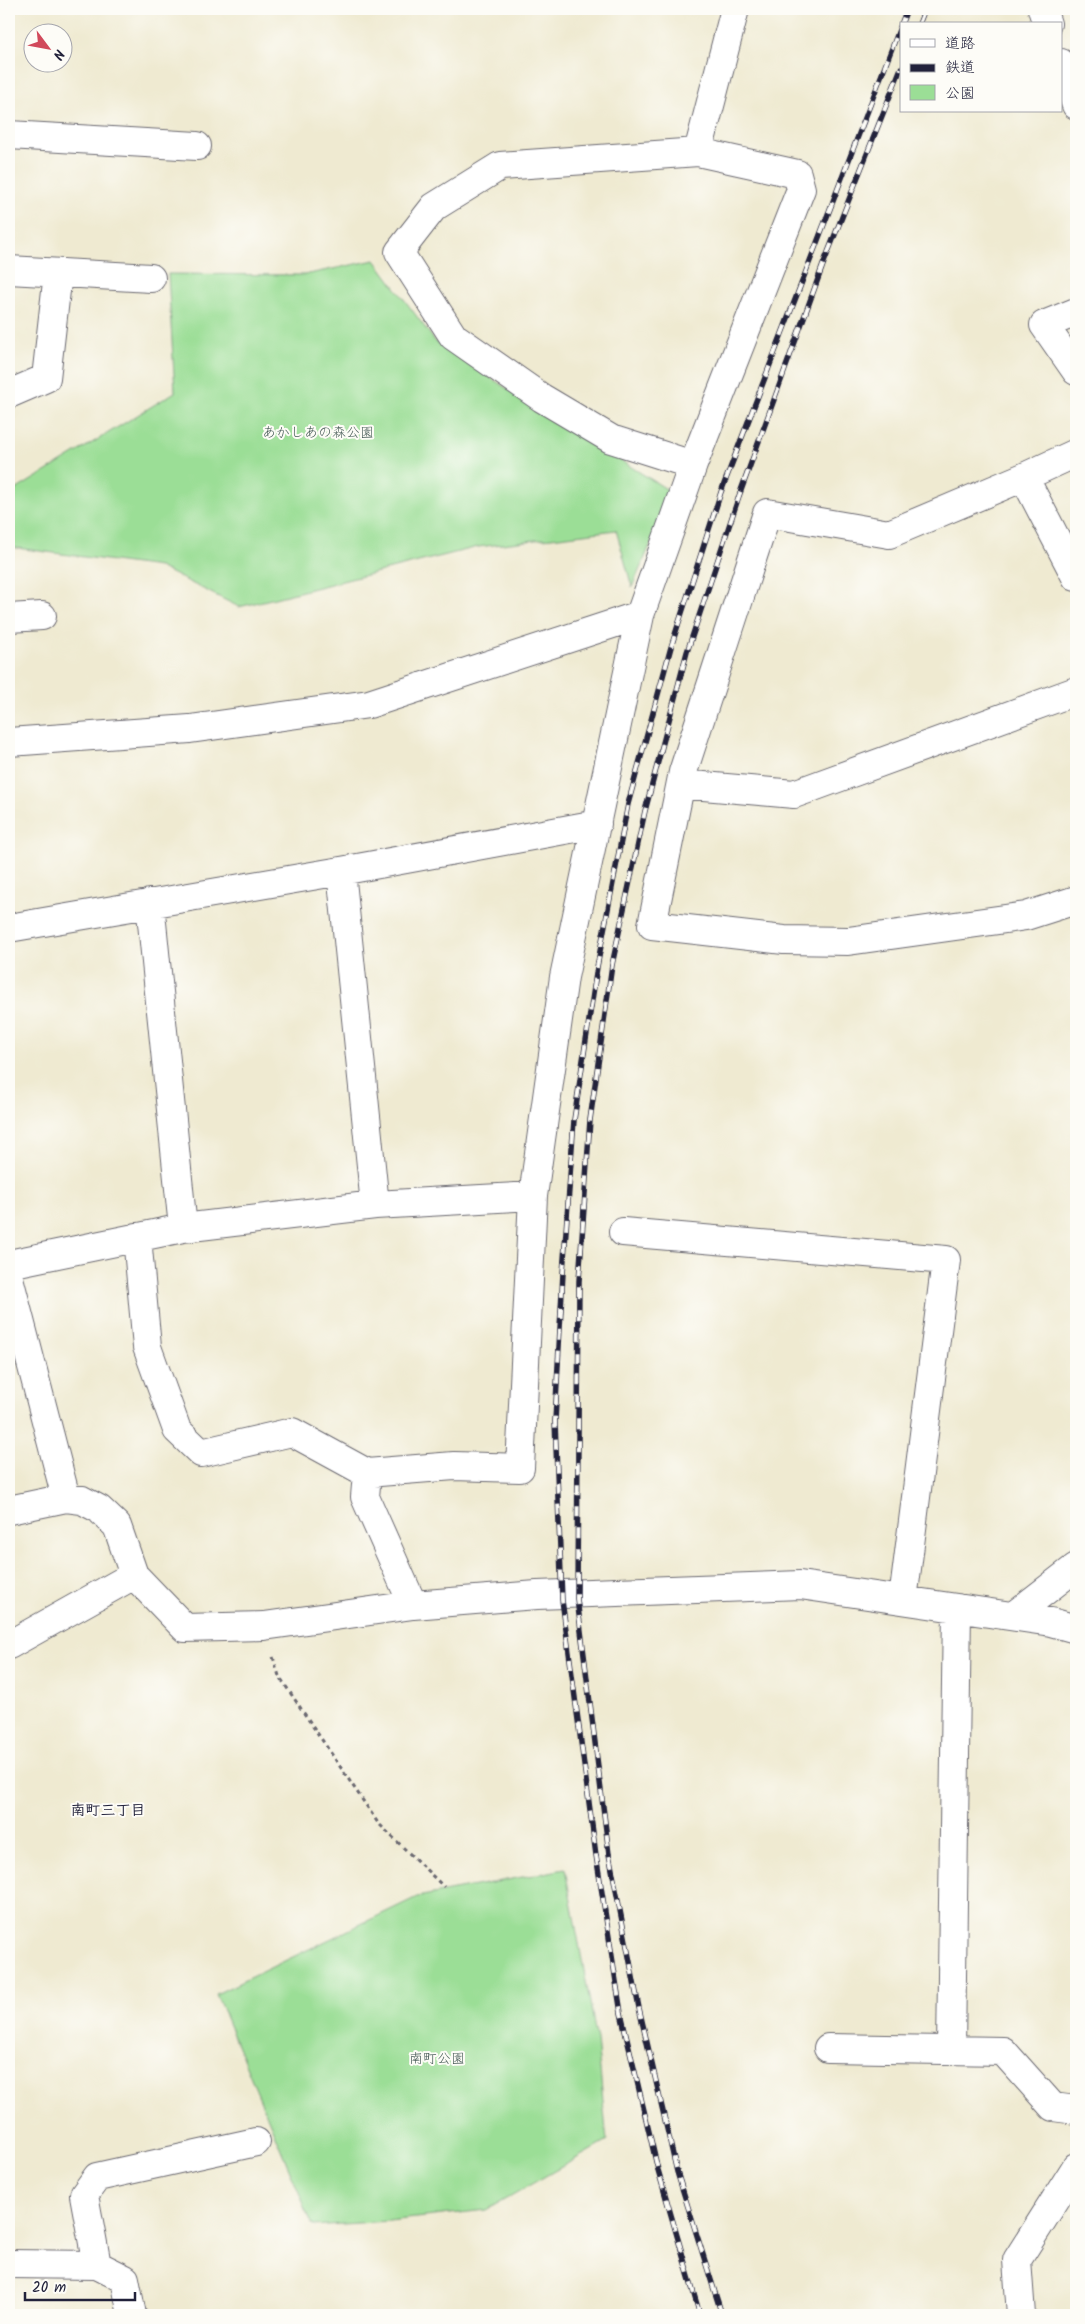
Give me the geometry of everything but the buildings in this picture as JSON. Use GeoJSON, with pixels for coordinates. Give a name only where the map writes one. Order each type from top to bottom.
{"type":"FeatureCollection","features":[{"type":"Feature","properties":{"kind":"street"},"geometry":{"type":"LineString","coordinates":[[698,152],[735,9]]}},
{"type":"Feature","properties":{"kind":"street"},"geometry":{"type":"LineString","coordinates":[[1042,9],[1046,22]]}},
{"type":"Feature","properties":{"kind":"street"},"geometry":{"type":"LineString","coordinates":[[1062,66],[1076,105]]}},
{"type":"Feature","properties":{"kind":"street"},"geometry":{"type":"LineString","coordinates":[[9,135],[197,146]]}},
{"type":"Feature","properties":{"kind":"street"},"geometry":{"type":"LineString","coordinates":[[136,1237],[147,1347],[177,1430],[201,1453],[292,1432],[367,1473],[454,1466],[520,1468],[533,1196],[564,977],[640,615],[693,465],[801,189],[797,174],[698,152],[500,166],[434,207],[399,252],[454,336],[542,398],[611,439],[693,465]]}},
{"type":"Feature","properties":{"kind":"street"},"geometry":{"type":"LineString","coordinates":[[9,270],[152,278]]}},
{"type":"Feature","properties":{"kind":"street"},"geometry":{"type":"LineString","coordinates":[[9,394],[46,378],[58,273]]}},
{"type":"Feature","properties":{"kind":"street"},"geometry":{"type":"LineString","coordinates":[[1076,312],[1044,325],[1076,371]]}},
{"type":"Feature","properties":{"kind":"street"},"geometry":{"type":"LineString","coordinates":[[1076,453],[889,534],[767,513],[681,784],[652,924],[784,940],[848,941],[1026,916],[1076,900]]}},
{"type":"Feature","properties":{"kind":"street"},"geometry":{"type":"LineString","coordinates":[[1024,477],[1076,577]]}},
{"type":"Feature","properties":{"kind":"street"},"geometry":{"type":"LineString","coordinates":[[9,742],[190,729],[369,704],[640,615]]}},
{"type":"Feature","properties":{"kind":"street"},"geometry":{"type":"LineString","coordinates":[[9,618],[42,616]]}},
{"type":"Feature","properties":{"kind":"street"},"geometry":{"type":"LineString","coordinates":[[681,784],[794,794],[1076,691]]}},
{"type":"Feature","properties":{"kind":"street"},"geometry":{"type":"LineString","coordinates":[[9,928],[341,872],[597,824]]}},
{"type":"Feature","properties":{"kind":"street"},"geometry":{"type":"LineString","coordinates":[[341,872],[375,1205]]}},
{"type":"Feature","properties":{"kind":"street"},"geometry":{"type":"LineString","coordinates":[[150,903],[183,1228]]}},
{"type":"Feature","properties":{"kind":"street"},"geometry":{"type":"LineString","coordinates":[[9,1264],[183,1228],[375,1205],[533,1196]]}},
{"type":"Feature","properties":{"kind":"street"},"geometry":{"type":"LineString","coordinates":[[623,1232],[946,1260],[903,1600]]}},
{"type":"Feature","properties":{"kind":"street"},"geometry":{"type":"LineString","coordinates":[[9,1278],[66,1498]]}},
{"type":"Feature","properties":{"kind":"street"},"geometry":{"type":"LineString","coordinates":[[367,1473],[365,1497],[413,1605]]}},
{"type":"Feature","properties":{"kind":"street"},"geometry":{"type":"LineString","coordinates":[[9,1510],[66,1498],[82,1500],[99,1509],[117,1526],[134,1575],[185,1628],[264,1626],[413,1605],[545,1594],[800,1585],[1013,1616],[1050,1622],[1076,1629]]}},
{"type":"Feature","properties":{"kind":"street"},"geometry":{"type":"LineString","coordinates":[[1013,1616],[1076,1567]]}},
{"type":"Feature","properties":{"kind":"street"},"geometry":{"type":"LineString","coordinates":[[9,1645],[134,1575]]}},
{"type":"Feature","properties":{"kind":"street"},"geometry":{"type":"LineString","coordinates":[[951,2050],[957,1608]]}},
{"type":"Feature","properties":{"kind":"street"},"geometry":{"type":"LineString","coordinates":[[828,2048],[1003,2051],[1053,2107],[1076,2110]]}},
{"type":"Feature","properties":{"kind":"street"},"geometry":{"type":"LineString","coordinates":[[97,2266],[84,2195],[98,2177],[256,2142]]}},
{"type":"Feature","properties":{"kind":"street"},"geometry":{"type":"LineString","coordinates":[[1022,2315],[1017,2260],[1076,2166]]}},
{"type":"Feature","properties":{"kind":"street"},"geometry":{"type":"LineString","coordinates":[[9,2264],[97,2266],[125,2279],[132,2315]]}},
{"type":"Feature","properties":{"kind":"path"},"geometry":{"type":"LineString","coordinates":[[264,1626],[279,1676],[378,1823],[444,1887]]}},
{"type":"Feature","properties":{"kind":"green space","name":"あかしあの森公園"},"geometry":{"type":"Polygon","coordinates":[[[375,260],[435,341],[541,411],[673,493],[632,587],[616,530],[478,547],[239,607],[159,567],[9,547],[9,494],[175,392],[168,274],[304,275],[375,260]]]}},
{"type":"Feature","properties":{"kind":"green space","name":"南町公園"},"geometry":{"type":"Polygon","coordinates":[[[565,1869],[597,2040],[607,2141],[486,2210],[389,2221],[313,2226],[216,1994],[417,1897],[565,1869]]]}},
{"type":"Feature","properties":{"kind":"railway"},"geometry":{"type":"LineString","coordinates":[[902,22],[907,9]]}},
{"type":"Feature","properties":{"kind":"railway"},"geometry":{"type":"LineString","coordinates":[[920,22],[925,9]]}},
{"type":"Feature","properties":{"kind":"railway"},"geometry":{"type":"LineString","coordinates":[[700,2315],[658,2170],[621,2013],[596,1855],[562,1600],[555,1421],[574,1120],[597,967],[628,804],[671,647],[721,492],[900,27]]}},
{"type":"Feature","properties":{"kind":"railway"},"geometry":{"type":"LineString","coordinates":[[722,2315],[677,2172],[639,2008],[609,1854],[577,1599],[579,1281],[590,1120],[612,965],[645,811],[687,652],[739,496],[823,265],[900,71]]}},
{"type":"Feature","properties":{"kind":"district","name":"南町三丁目"},"geometry":{"type":"Point","coordinates":[108,1811]}}]}
